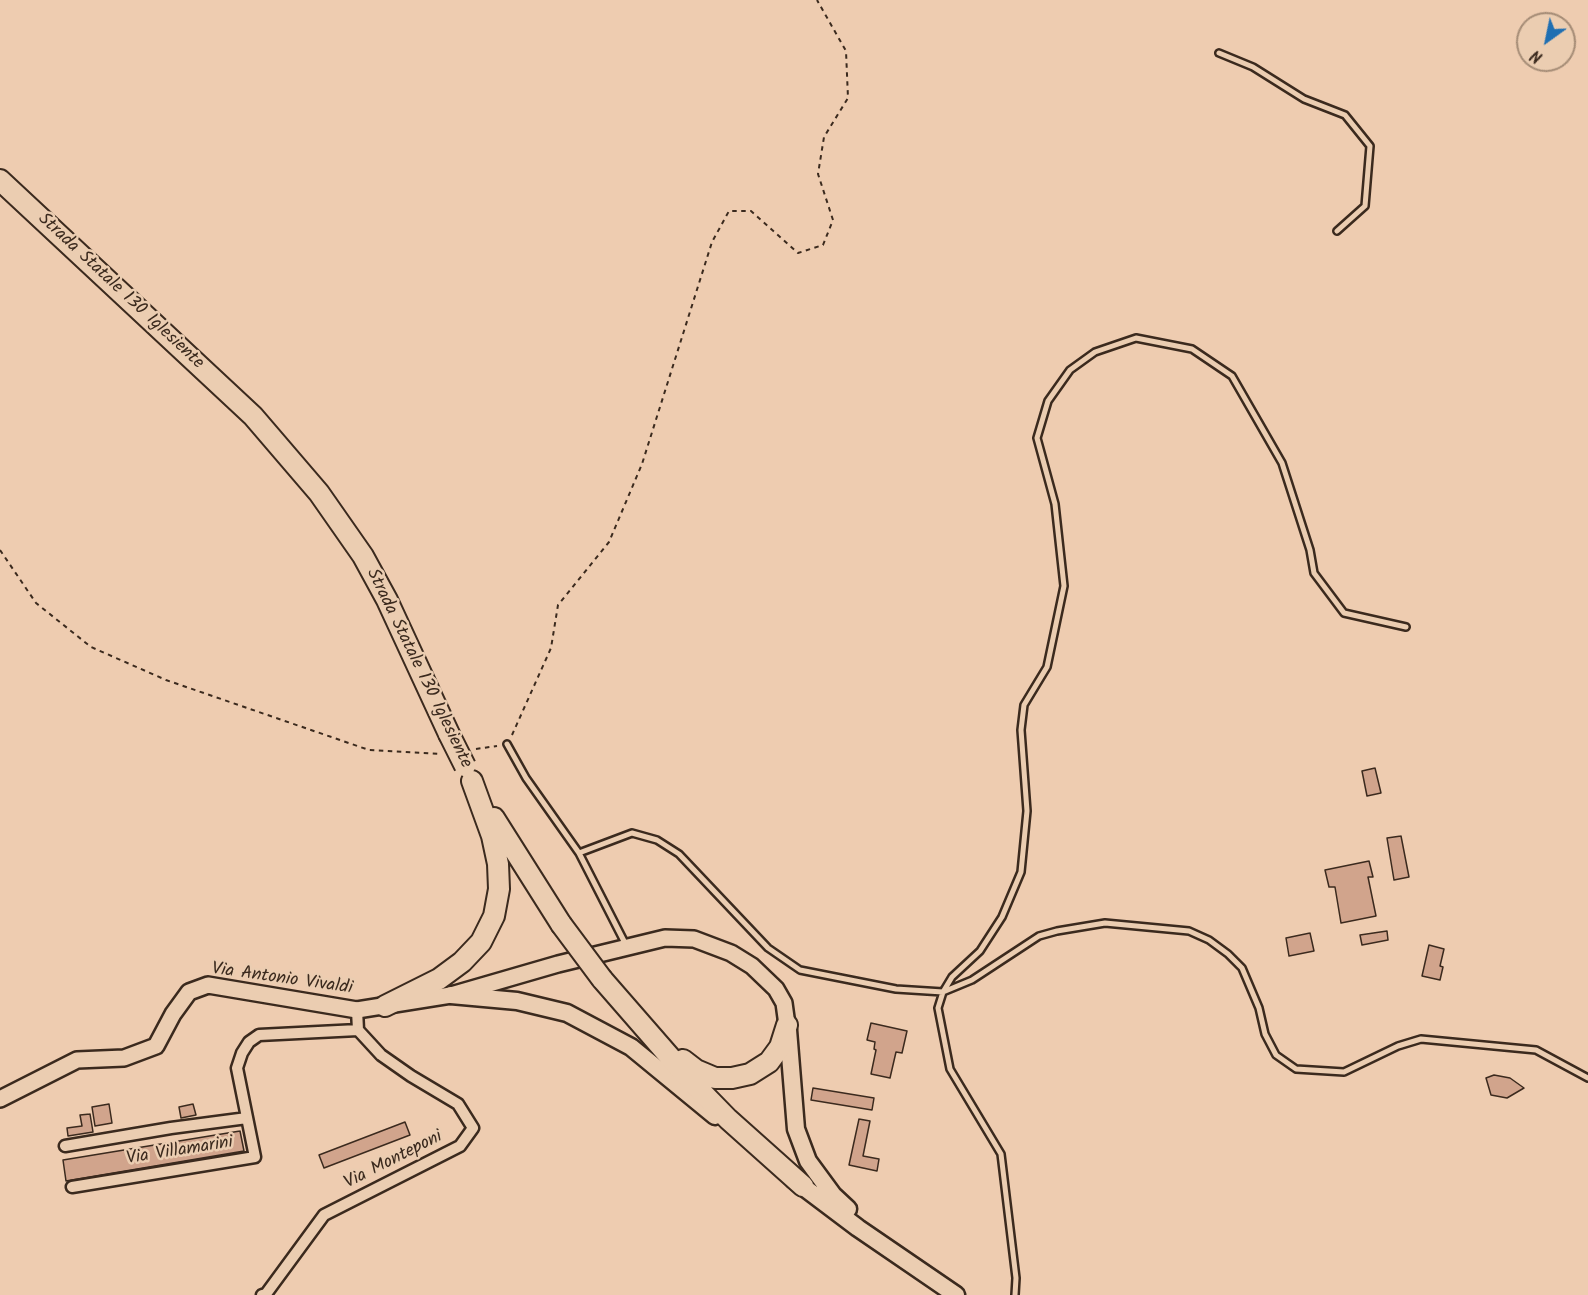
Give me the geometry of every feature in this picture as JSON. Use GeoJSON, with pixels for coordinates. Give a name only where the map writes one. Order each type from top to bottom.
{"type":"FeatureCollection","features":[{"type":"Feature","properties":{"kind":"highway","name":"Strada Statale 130 Iglesiente"},"geometry":{"type":"LineString","coordinates":[[0,180],[253,416],[319,493],[363,556],[387,600],[468,773],[561,924],[602,979],[690,1080],[728,1119],[803,1186]]}},
{"type":"Feature","properties":{"kind":"highway"},"geometry":{"type":"LineString","coordinates":[[385,1006],[439,979],[462,962],[481,942],[494,916],[499,889],[498,864],[492,836],[468,773]]}},
{"type":"Feature","properties":{"kind":"highway"},"geometry":{"type":"LineString","coordinates":[[602,979],[685,1062],[696,1070],[715,1078],[732,1078],[759,1070],[769,1062],[780,1047],[787,1024]]}},
{"type":"Feature","properties":{"kind":"main road","name":"Via Antonio Vivaldi"},"geometry":{"type":"LineString","coordinates":[[0,1099],[77,1060],[124,1058],[156,1046],[172,1014],[189,992],[208,985],[357,1010],[451,995],[627,946],[665,938],[693,939],[731,953],[752,966],[776,989],[784,1003],[787,1024]]}},
{"type":"Feature","properties":{"kind":"main road"},"geometry":{"type":"LineString","coordinates":[[451,995],[517,1001],[567,1013],[631,1047],[756,1150],[858,1228],[956,1295]]}},
{"type":"Feature","properties":{"kind":"main road"},"geometry":{"type":"LineString","coordinates":[[787,1024],[796,1129],[808,1161],[833,1195],[859,1219],[858,1228]]}},
{"type":"Feature","properties":{"kind":"street"},"geometry":{"type":"LineString","coordinates":[[357,1010],[358,1030]]}},
{"type":"Feature","properties":{"kind":"street","name":"Via Villamarini"},"geometry":{"type":"LineString","coordinates":[[72,1187],[255,1157],[237,1068],[249,1042],[259,1035],[358,1030]]}},
{"type":"Feature","properties":{"kind":"street","name":"Via Monteponi"},"geometry":{"type":"LineString","coordinates":[[262,1295],[266,1294],[324,1215],[460,1146],[473,1128],[458,1104],[381,1055],[358,1030]]}},
{"type":"Feature","properties":{"kind":"street","name":"Via Villamarini"},"geometry":{"type":"LineString","coordinates":[[65,1146],[247,1118]]}},
{"type":"Feature","properties":{"kind":"lane"},"geometry":{"type":"LineString","coordinates":[[1219,53],[1253,68],[1304,99],[1345,114],[1370,146],[1365,206],[1337,231]]}},
{"type":"Feature","properties":{"kind":"lane"},"geometry":{"type":"LineString","coordinates":[[1015,1295],[1016,1278],[1002,1154],[950,1069],[938,1008],[943,992],[952,977],[980,951],[1002,917],[1022,872],[1028,812],[1021,730],[1024,705],[1047,667],[1064,586],[1055,504],[1037,438],[1048,400],[1070,370],[1095,352],[1136,338],[1192,349],[1232,376],[1282,463],[1310,550],[1314,573],[1344,613],[1406,627]]}},
{"type":"Feature","properties":{"kind":"lane"},"geometry":{"type":"LineString","coordinates":[[507,744],[526,778],[579,853],[627,946]]}},
{"type":"Feature","properties":{"kind":"lane"},"geometry":{"type":"LineString","coordinates":[[579,853],[632,833],[657,840],[679,854],[768,948],[800,970],[896,989],[943,992],[972,981],[1039,936],[1057,931],[1105,923],[1189,931],[1209,940],[1242,968],[1259,1008],[1265,1034],[1276,1055],[1296,1069],[1344,1072],[1398,1047],[1421,1040],[1536,1050],[1588,1078]]}},
{"type":"Feature","properties":{"kind":"path"},"geometry":{"type":"LineString","coordinates":[[507,744],[551,648],[558,605],[609,542],[642,464],[712,242],[729,211],[751,211],[798,253],[823,245],[833,220],[818,174],[824,137],[848,98],[846,51],[817,0]]}},
{"type":"Feature","properties":{"kind":"path"},"geometry":{"type":"LineString","coordinates":[[0,550],[36,603],[91,648],[166,680],[369,750],[437,755]]}},
{"type":"Feature","properties":{"kind":"building"},"geometry":{"type":"Polygon","coordinates":[[[1375,768],[1381,793],[1367,796],[1362,771],[1375,768]]]}},
{"type":"Feature","properties":{"kind":"building"},"geometry":{"type":"Polygon","coordinates":[[[1401,836],[1409,877],[1394,880],[1387,838],[1401,836]]]}},
{"type":"Feature","properties":{"kind":"building"},"geometry":{"type":"Polygon","coordinates":[[[1369,861],[1373,877],[1368,877],[1376,916],[1341,923],[1335,887],[1329,887],[1325,870],[1369,861]]]}},
{"type":"Feature","properties":{"kind":"building"},"geometry":{"type":"Polygon","coordinates":[[[1387,931],[1388,940],[1362,945],[1360,935],[1387,931]]]}},
{"type":"Feature","properties":{"kind":"building"},"geometry":{"type":"Polygon","coordinates":[[[1310,933],[1314,951],[1289,956],[1286,938],[1310,933]]]}},
{"type":"Feature","properties":{"kind":"building"},"geometry":{"type":"Polygon","coordinates":[[[1429,945],[1444,949],[1440,980],[1422,976],[1429,945]]]}},
{"type":"Feature","properties":{"kind":"building"},"geometry":{"type":"Polygon","coordinates":[[[871,1023],[907,1031],[902,1053],[896,1052],[890,1078],[871,1074],[876,1050],[874,1049],[875,1042],[867,1040],[871,1023]]]}},
{"type":"Feature","properties":{"kind":"building"},"geometry":{"type":"Polygon","coordinates":[[[1494,1075],[1510,1078],[1524,1088],[1507,1098],[1491,1095],[1486,1078],[1494,1075]]]}},
{"type":"Feature","properties":{"kind":"building"},"geometry":{"type":"Polygon","coordinates":[[[813,1088],[874,1098],[872,1110],[811,1100],[813,1088]]]}},
{"type":"Feature","properties":{"kind":"building"},"geometry":{"type":"Polygon","coordinates":[[[109,1104],[112,1123],[95,1126],[92,1107],[109,1104]]]}},
{"type":"Feature","properties":{"kind":"building"},"geometry":{"type":"Polygon","coordinates":[[[193,1104],[196,1115],[181,1118],[179,1107],[193,1104]]]}},
{"type":"Feature","properties":{"kind":"building"},"geometry":{"type":"Polygon","coordinates":[[[90,1114],[93,1132],[68,1136],[67,1128],[82,1126],[80,1115],[90,1114]]]}},
{"type":"Feature","properties":{"kind":"building"},"geometry":{"type":"Polygon","coordinates":[[[859,1119],[870,1121],[863,1156],[879,1159],[877,1171],[849,1165],[859,1119]]]}},
{"type":"Feature","properties":{"kind":"building"},"geometry":{"type":"Polygon","coordinates":[[[405,1122],[410,1135],[324,1168],[319,1155],[405,1122]]]}},
{"type":"Feature","properties":{"kind":"building"},"geometry":{"type":"Polygon","coordinates":[[[240,1131],[244,1151],[66,1181],[63,1160],[240,1131]]]}}]}
